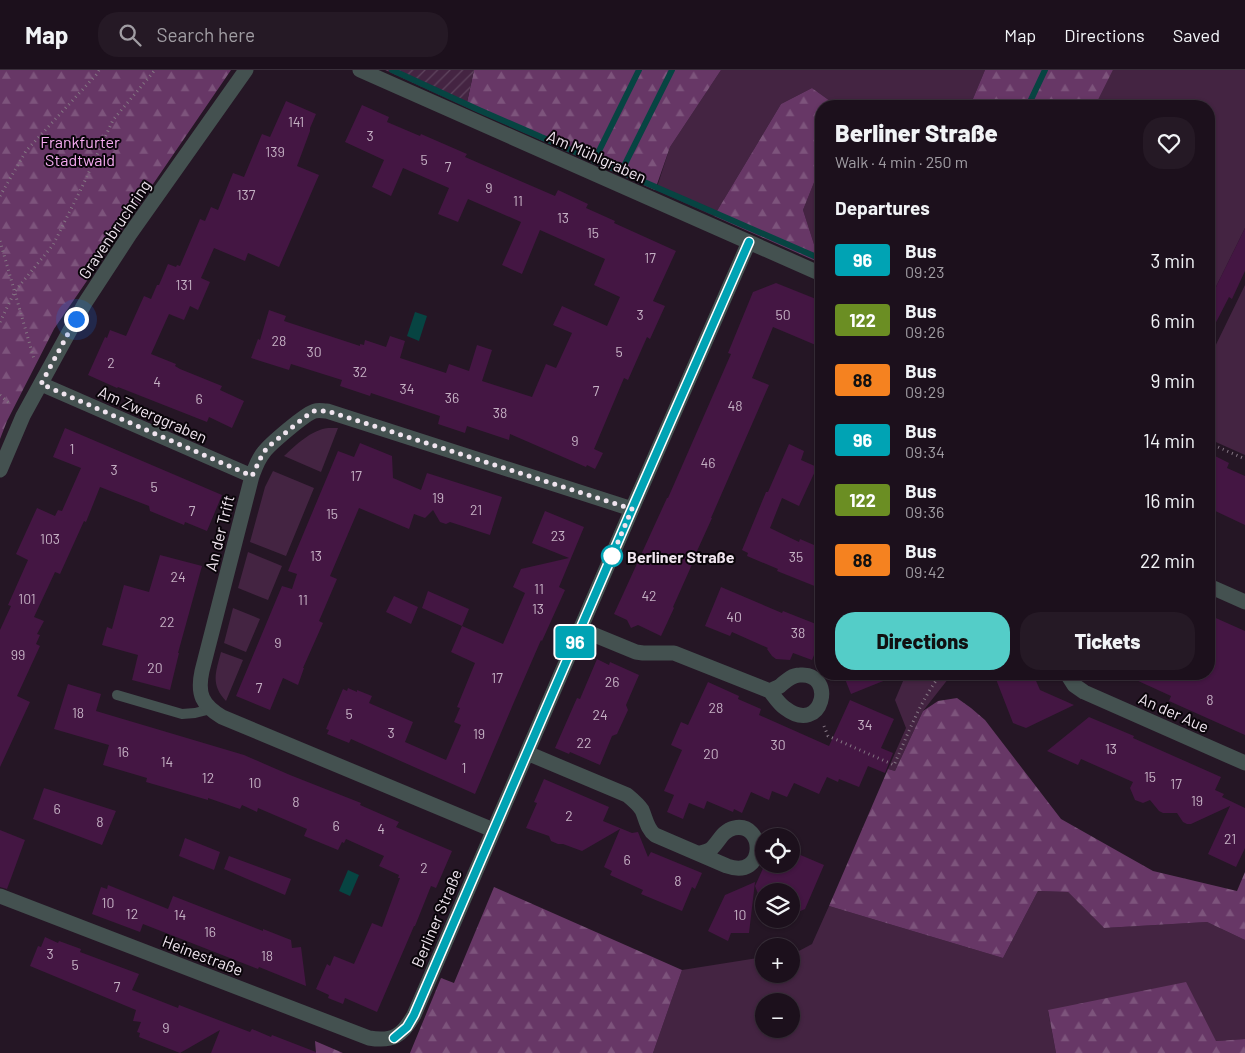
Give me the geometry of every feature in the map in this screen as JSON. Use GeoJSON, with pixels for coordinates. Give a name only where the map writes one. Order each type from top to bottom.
{"type":"FeatureCollection","features":[{"type":"Feature","properties":{"kind":"street","name":"Gravenbruchring"},"geometry":{"type":"LineString","coordinates":[[0,470],[23,416],[90,295],[130,234],[246,70]]}},
{"type":"Feature","properties":{"kind":"street","name":"Am Mühlgraben"},"geometry":{"type":"LineString","coordinates":[[360,70],[815,271]]}},
{"type":"Feature","properties":{"kind":"street","name":"Berliner Straße"},"geometry":{"type":"LineString","coordinates":[[394,1038],[407,1027],[414,1015],[749,242]]}},
{"type":"Feature","properties":{"kind":"street","name":"Am Zwerggraben"},"geometry":{"type":"LineString","coordinates":[[41,384],[252,476]]}},
{"type":"Feature","properties":{"kind":"street","name":"An der Trift"},"geometry":{"type":"LineString","coordinates":[[211,710],[202,698],[199,683],[252,476],[263,453],[269,446],[314,411],[327,411],[632,509]]}},
{"type":"Feature","properties":{"kind":"street"},"geometry":{"type":"LineString","coordinates":[[1215,589],[1245,602]]}},
{"type":"Feature","properties":{"kind":"street"},"geometry":{"type":"LineString","coordinates":[[580,629],[643,654],[674,653],[770,691],[783,707],[793,714],[804,716],[817,709],[822,693],[815,680],[801,674],[791,677],[778,688],[770,691]]}},
{"type":"Feature","properties":{"kind":"street","name":"An der Aue"},"geometry":{"type":"LineString","coordinates":[[1071,680],[1074,685],[1084,692],[1245,763]]}},
{"type":"Feature","properties":{"kind":"street"},"geometry":{"type":"LineString","coordinates":[[211,710],[222,717],[493,830]]}},
{"type":"Feature","properties":{"kind":"street"},"geometry":{"type":"LineString","coordinates":[[527,753],[634,800],[655,835],[700,853]]}},
{"type":"Feature","properties":{"kind":"street","name":"Heinestraße"},"geometry":{"type":"LineString","coordinates":[[0,896],[369,1038],[381,1040],[394,1038]]}},
{"type":"Feature","properties":{"kind":"lane"},"geometry":{"type":"LineString","coordinates":[[117,695],[182,714],[211,710]]}},
{"type":"Feature","properties":{"kind":"path"},"geometry":{"type":"LineString","coordinates":[[0,196],[26,152],[99,70]]}},
{"type":"Feature","properties":{"kind":"path"},"geometry":{"type":"LineString","coordinates":[[0,322],[15,292],[52,245],[82,187],[113,120],[155,70]]}},
{"type":"Feature","properties":{"kind":"path"},"geometry":{"type":"LineString","coordinates":[[0,241],[41,384]]}},
{"type":"Feature","properties":{"kind":"path"},"geometry":{"type":"LineString","coordinates":[[1215,447],[1245,460]]}},
{"type":"Feature","properties":{"kind":"path"},"geometry":{"type":"LineString","coordinates":[[817,709],[828,736],[894,765],[920,708],[937,680]]}},
{"type":"Feature","properties":{"kind":"shaded area"},"geometry":{"type":"Polygon","coordinates":[[[385,70],[474,70],[466,107],[385,70]]]}},
{"type":"Feature","properties":{"kind":"shaded area"},"geometry":{"type":"Polygon","coordinates":[[[721,70],[985,70],[972,100],[829,100],[812,88],[781,104],[714,216],[656,190],[670,147],[721,70]]]}},
{"type":"Feature","properties":{"kind":"shaded area"},"geometry":{"type":"Polygon","coordinates":[[[1113,70],[1245,70],[1245,228],[1215,289],[1215,100],[1098,100],[1113,70]]]}},
{"type":"Feature","properties":{"kind":"shaded area"},"geometry":{"type":"Polygon","coordinates":[[[815,180],[815,247],[803,210],[815,180]]]}},
{"type":"Feature","properties":{"kind":"shaded area"},"geometry":{"type":"Polygon","coordinates":[[[1245,285],[1245,455],[1215,442],[1215,347],[1245,285]]]}},
{"type":"Feature","properties":{"kind":"shaded area"},"geometry":{"type":"Polygon","coordinates":[[[415,312],[427,316],[419,341],[407,336],[415,312]]]}},
{"type":"Feature","properties":{"kind":"shaded area"},"geometry":{"type":"Polygon","coordinates":[[[328,428],[338,428],[321,472],[284,456],[310,435],[328,428]]]}},
{"type":"Feature","properties":{"kind":"shaded area"},"geometry":{"type":"Polygon","coordinates":[[[273,471],[314,488],[286,556],[250,542],[265,487],[273,471]]]}},
{"type":"Feature","properties":{"kind":"shaded area"},"geometry":{"type":"Polygon","coordinates":[[[248,552],[282,566],[268,600],[238,588],[248,552]]]}},
{"type":"Feature","properties":{"kind":"shaded area"},"geometry":{"type":"Polygon","coordinates":[[[233,608],[260,619],[246,652],[224,643],[233,608]]]}},
{"type":"Feature","properties":{"kind":"shaded area"},"geometry":{"type":"Polygon","coordinates":[[[221,652],[243,660],[226,701],[216,683],[216,672],[221,652]]]}},
{"type":"Feature","properties":{"kind":"shaded area"},"geometry":{"type":"Polygon","coordinates":[[[903,680],[947,680],[923,711],[895,771],[888,769],[906,728],[895,700],[903,680]]]}},
{"type":"Feature","properties":{"kind":"shaded area"},"geometry":{"type":"Polygon","coordinates":[[[348,870],[359,875],[350,896],[339,891],[348,870]]]}},
{"type":"Feature","properties":{"kind":"shaded area"},"geometry":{"type":"Polygon","coordinates":[[[1038,891],[1068,892],[1104,928],[1207,922],[1245,940],[1245,1039],[1216,1041],[1048,1011],[1056,1053],[653,1053],[682,970],[755,958],[755,983],[800,983],[800,950],[812,944],[829,906],[1003,958],[1038,891]]]}},
{"type":"Feature","properties":{"kind":"green space","name":"Frankfurter Stadtwald"},"geometry":{"type":"Polygon","coordinates":[[[0,70],[231,70],[54,329],[7,421],[0,439],[0,70]]]}},
{"type":"Feature","properties":{"kind":"green space"},"geometry":{"type":"Polygon","coordinates":[[[474,70],[721,70],[670,147],[655,190],[466,107],[474,70]]]}},
{"type":"Feature","properties":{"kind":"green space"},"geometry":{"type":"Polygon","coordinates":[[[985,70],[1113,70],[1098,100],[972,100],[985,70]]]}},
{"type":"Feature","properties":{"kind":"green space"},"geometry":{"type":"Polygon","coordinates":[[[812,88],[829,100],[815,100],[815,180],[803,210],[815,247],[815,261],[714,216],[781,104],[812,88]]]}},
{"type":"Feature","properties":{"kind":"green space"},"geometry":{"type":"Polygon","coordinates":[[[957,698],[985,720],[1061,819],[1153,871],[1237,891],[1245,872],[1245,940],[1207,922],[1104,928],[1068,892],[1038,891],[1003,958],[829,906],[888,769],[895,771],[923,711],[938,701],[957,698]]]}},
{"type":"Feature","properties":{"kind":"green space"},"geometry":{"type":"Polygon","coordinates":[[[494,887],[682,970],[653,1053],[410,1053],[441,978],[454,983],[494,887]]]}},
{"type":"Feature","properties":{"kind":"green space"},"geometry":{"type":"Polygon","coordinates":[[[1186,982],[1216,1041],[1245,1039],[1245,1053],[1056,1053],[1048,1010],[1186,982]]]}},
{"type":"Feature","properties":{"kind":"green space"},"geometry":{"type":"Polygon","coordinates":[[[315,1041],[343,1053],[316,1053],[315,1041]]]}},
{"type":"Feature","properties":{"kind":"building"},"geometry":{"type":"Polygon","coordinates":[[[286,101],[316,114],[297,166],[319,175],[279,267],[248,253],[245,261],[214,248],[201,278],[210,282],[198,310],[190,306],[184,320],[169,314],[151,354],[176,364],[175,366],[180,369],[222,386],[220,390],[244,401],[232,428],[209,417],[207,422],[88,375],[110,330],[126,336],[144,296],[151,299],[168,264],[176,267],[177,265],[180,266],[200,219],[205,221],[211,207],[218,210],[233,173],[244,177],[262,134],[270,137],[286,101]]]}},
{"type":"Feature","properties":{"kind":"building"},"geometry":{"type":"Polygon","coordinates":[[[362,105],[389,117],[387,122],[467,154],[465,157],[511,177],[555,196],[558,190],[588,204],[586,208],[615,221],[614,223],[676,251],[653,301],[665,306],[650,339],[647,337],[628,380],[624,378],[594,449],[603,453],[595,469],[587,465],[586,467],[510,434],[509,440],[467,426],[465,433],[438,424],[440,416],[371,393],[370,396],[340,386],[342,380],[291,364],[289,370],[251,358],[258,339],[260,340],[269,310],[286,316],[284,321],[360,346],[360,344],[364,345],[365,340],[386,347],[390,336],[405,341],[400,358],[446,373],[449,364],[469,371],[477,345],[492,350],[482,381],[532,397],[546,364],[556,368],[572,333],[553,325],[562,306],[607,326],[620,297],[594,285],[605,259],[540,230],[522,274],[502,265],[521,222],[468,199],[458,222],[438,214],[449,188],[403,168],[391,196],[372,187],[384,160],[345,142],[362,105]]]}},
{"type":"Feature","properties":{"kind":"building"},"geometry":{"type":"Polygon","coordinates":[[[1245,228],[1245,271],[1232,299],[1229,297],[1215,324],[1215,289],[1245,228]]]}},
{"type":"Feature","properties":{"kind":"building"},"geometry":{"type":"Polygon","coordinates":[[[776,283],[815,299],[815,345],[773,327],[752,378],[769,385],[661,636],[638,625],[631,628],[627,620],[614,614],[668,498],[731,354],[728,353],[753,292],[776,283]]]}},
{"type":"Feature","properties":{"kind":"building"},"geometry":{"type":"Polygon","coordinates":[[[65,428],[222,495],[207,531],[185,522],[184,525],[150,511],[149,506],[100,487],[86,522],[84,521],[60,574],[55,572],[34,617],[44,621],[37,634],[40,635],[36,644],[40,646],[17,696],[30,702],[0,767],[0,630],[11,606],[8,605],[28,560],[16,554],[37,508],[55,516],[58,510],[62,511],[81,468],[53,457],[65,428]]]}},
{"type":"Feature","properties":{"kind":"building"},"geometry":{"type":"Polygon","coordinates":[[[360,443],[392,456],[393,478],[421,490],[427,473],[502,497],[490,535],[450,522],[446,524],[440,522],[433,510],[425,518],[414,514],[409,529],[359,508],[330,576],[337,579],[319,621],[323,623],[303,668],[298,685],[283,678],[270,710],[236,696],[282,586],[292,589],[297,574],[288,571],[338,451],[354,457],[360,443]]]}},
{"type":"Feature","properties":{"kind":"building"},"geometry":{"type":"Polygon","coordinates":[[[789,444],[804,451],[801,460],[815,466],[815,471],[799,506],[782,498],[770,528],[799,542],[800,539],[815,545],[815,586],[777,571],[778,569],[747,556],[748,553],[742,550],[766,492],[768,492],[789,444]]]}},
{"type":"Feature","properties":{"kind":"building"},"geometry":{"type":"Polygon","coordinates":[[[1215,456],[1229,463],[1227,468],[1245,476],[1245,525],[1215,511],[1215,456]]]}},
{"type":"Feature","properties":{"kind":"building"},"geometry":{"type":"Polygon","coordinates":[[[545,511],[584,527],[559,587],[565,590],[541,640],[475,794],[351,739],[349,743],[327,734],[329,730],[326,729],[343,689],[347,691],[348,688],[372,696],[369,703],[413,722],[405,742],[446,760],[461,725],[454,722],[460,708],[457,707],[475,663],[451,652],[462,626],[503,644],[525,593],[513,587],[521,569],[569,558],[532,543],[545,511]]]}},
{"type":"Feature","properties":{"kind":"building"},"geometry":{"type":"Polygon","coordinates":[[[160,555],[202,566],[170,690],[132,680],[138,655],[102,645],[107,627],[112,629],[124,585],[149,592],[160,555]]]}},
{"type":"Feature","properties":{"kind":"building"},"geometry":{"type":"Polygon","coordinates":[[[721,587],[782,613],[783,611],[815,624],[815,653],[812,660],[793,653],[790,660],[776,659],[768,648],[732,632],[730,636],[705,626],[721,587]]]}},
{"type":"Feature","properties":{"kind":"building"},"geometry":{"type":"Polygon","coordinates":[[[428,591],[469,609],[462,626],[422,608],[428,591]]]}},
{"type":"Feature","properties":{"kind":"building"},"geometry":{"type":"Polygon","coordinates":[[[394,596],[418,607],[411,624],[386,612],[394,596]]]}},
{"type":"Feature","properties":{"kind":"building"},"geometry":{"type":"Polygon","coordinates":[[[1215,618],[1245,631],[1245,735],[1169,701],[1171,696],[1136,680],[1215,680],[1215,618]]]}},
{"type":"Feature","properties":{"kind":"building"},"geometry":{"type":"Polygon","coordinates":[[[597,659],[609,665],[610,662],[639,675],[626,705],[628,710],[617,734],[612,736],[600,765],[570,752],[569,754],[555,748],[577,698],[580,699],[597,659]]]}},
{"type":"Feature","properties":{"kind":"building"},"geometry":{"type":"Polygon","coordinates":[[[845,680],[886,680],[851,694],[845,680]]]}},
{"type":"Feature","properties":{"kind":"building"},"geometry":{"type":"Polygon","coordinates":[[[996,680],[1036,680],[1040,690],[1074,705],[1026,728],[1013,723],[996,680]]]}},
{"type":"Feature","properties":{"kind":"building"},"geometry":{"type":"Polygon","coordinates":[[[708,682],[739,696],[738,699],[761,709],[759,715],[829,746],[850,700],[894,719],[881,748],[893,753],[885,773],[868,766],[859,787],[839,779],[838,782],[827,777],[819,794],[794,783],[787,797],[772,791],[769,800],[751,792],[742,813],[734,809],[733,812],[707,801],[704,809],[689,803],[683,819],[667,812],[674,795],[664,791],[682,750],[671,745],[681,722],[688,725],[708,682]]]}},
{"type":"Feature","properties":{"kind":"building"},"geometry":{"type":"Polygon","coordinates":[[[68,684],[101,694],[96,711],[244,755],[361,803],[360,805],[399,822],[396,827],[452,851],[436,888],[431,886],[377,1012],[345,998],[343,1004],[328,998],[329,995],[316,989],[327,964],[330,966],[334,956],[354,964],[372,923],[382,927],[400,878],[398,878],[399,875],[379,866],[384,856],[346,839],[338,850],[304,836],[307,829],[258,808],[257,812],[242,805],[240,809],[208,798],[208,800],[146,782],[147,778],[103,765],[109,745],[54,729],[68,684]]]}},
{"type":"Feature","properties":{"kind":"building"},"geometry":{"type":"Polygon","coordinates":[[[1089,717],[1221,777],[1215,790],[1224,794],[1222,797],[1245,808],[1245,848],[1236,867],[1208,854],[1230,806],[1191,824],[1187,824],[1183,822],[1177,813],[1163,813],[1159,811],[1150,800],[1143,803],[1135,800],[1130,788],[1133,782],[1081,759],[1078,765],[1047,751],[1089,717]]]}},
{"type":"Feature","properties":{"kind":"building"},"geometry":{"type":"Polygon","coordinates":[[[544,779],[609,807],[603,821],[632,833],[638,832],[648,857],[651,852],[702,873],[695,889],[692,887],[682,911],[641,894],[643,890],[610,875],[612,871],[604,867],[620,829],[582,851],[558,844],[551,841],[549,836],[526,828],[537,803],[534,802],[544,779]]]}},
{"type":"Feature","properties":{"kind":"building"},"geometry":{"type":"Polygon","coordinates":[[[44,788],[116,811],[102,845],[33,819],[44,788]]]}},
{"type":"Feature","properties":{"kind":"building"},"geometry":{"type":"Polygon","coordinates":[[[0,830],[25,840],[7,889],[0,887],[0,830]]]}},
{"type":"Feature","properties":{"kind":"building"},"geometry":{"type":"Polygon","coordinates":[[[185,838],[220,852],[214,870],[179,856],[185,838]]]}},
{"type":"Feature","properties":{"kind":"building"},"geometry":{"type":"Polygon","coordinates":[[[800,855],[824,865],[805,909],[800,911],[800,883],[756,883],[761,873],[800,873],[800,855]]]}},
{"type":"Feature","properties":{"kind":"building"},"geometry":{"type":"Polygon","coordinates":[[[229,856],[291,879],[285,895],[224,869],[229,856]]]}},
{"type":"Feature","properties":{"kind":"building"},"geometry":{"type":"Polygon","coordinates":[[[755,882],[749,933],[731,933],[728,941],[708,931],[725,895],[755,882]]]}},
{"type":"Feature","properties":{"kind":"building"},"geometry":{"type":"Polygon","coordinates":[[[108,885],[168,909],[173,896],[291,940],[292,948],[301,947],[306,986],[143,924],[140,932],[92,914],[101,887],[107,889],[108,885]]]}},
{"type":"Feature","properties":{"kind":"building"},"geometry":{"type":"Polygon","coordinates":[[[45,937],[58,943],[59,941],[81,949],[80,952],[139,974],[132,990],[178,1008],[179,1005],[250,1032],[252,1029],[271,1037],[272,1035],[316,1053],[211,1053],[220,1030],[180,1053],[139,1037],[140,1033],[137,1032],[141,1022],[133,1021],[136,1010],[30,966],[38,946],[41,947],[45,937]]]}},
{"type":"Feature","properties":{"kind":"waterway"},"geometry":{"type":"LineString","coordinates":[[392,70],[479,110],[815,256]]}},
{"type":"Feature","properties":{"kind":"waterway"},"geometry":{"type":"LineString","coordinates":[[594,161],[639,70]]}},
{"type":"Feature","properties":{"kind":"waterway"},"geometry":{"type":"LineString","coordinates":[[621,172],[672,70]]}},
{"type":"Feature","properties":{"kind":"waterway"},"geometry":{"type":"LineString","coordinates":[[1031,100],[1045,70]]}},
{"type":"Feature","properties":{"kind":"bus line","name":"96"},"geometry":{"type":"LineString","coordinates":[[394,1038],[407,1027],[414,1015],[749,242]]}},
{"type":"Feature","properties":{"kind":"place","name":"Berliner Straße"},"geometry":{"type":"Point","coordinates":[612,556]}},
{"type":"Feature","properties":{"kind":"route"},"geometry":{"type":"LineString","coordinates":[[76,319],[41,384],[252,476],[263,453],[269,446],[314,411],[327,411],[632,509],[612,556]]}}]}
